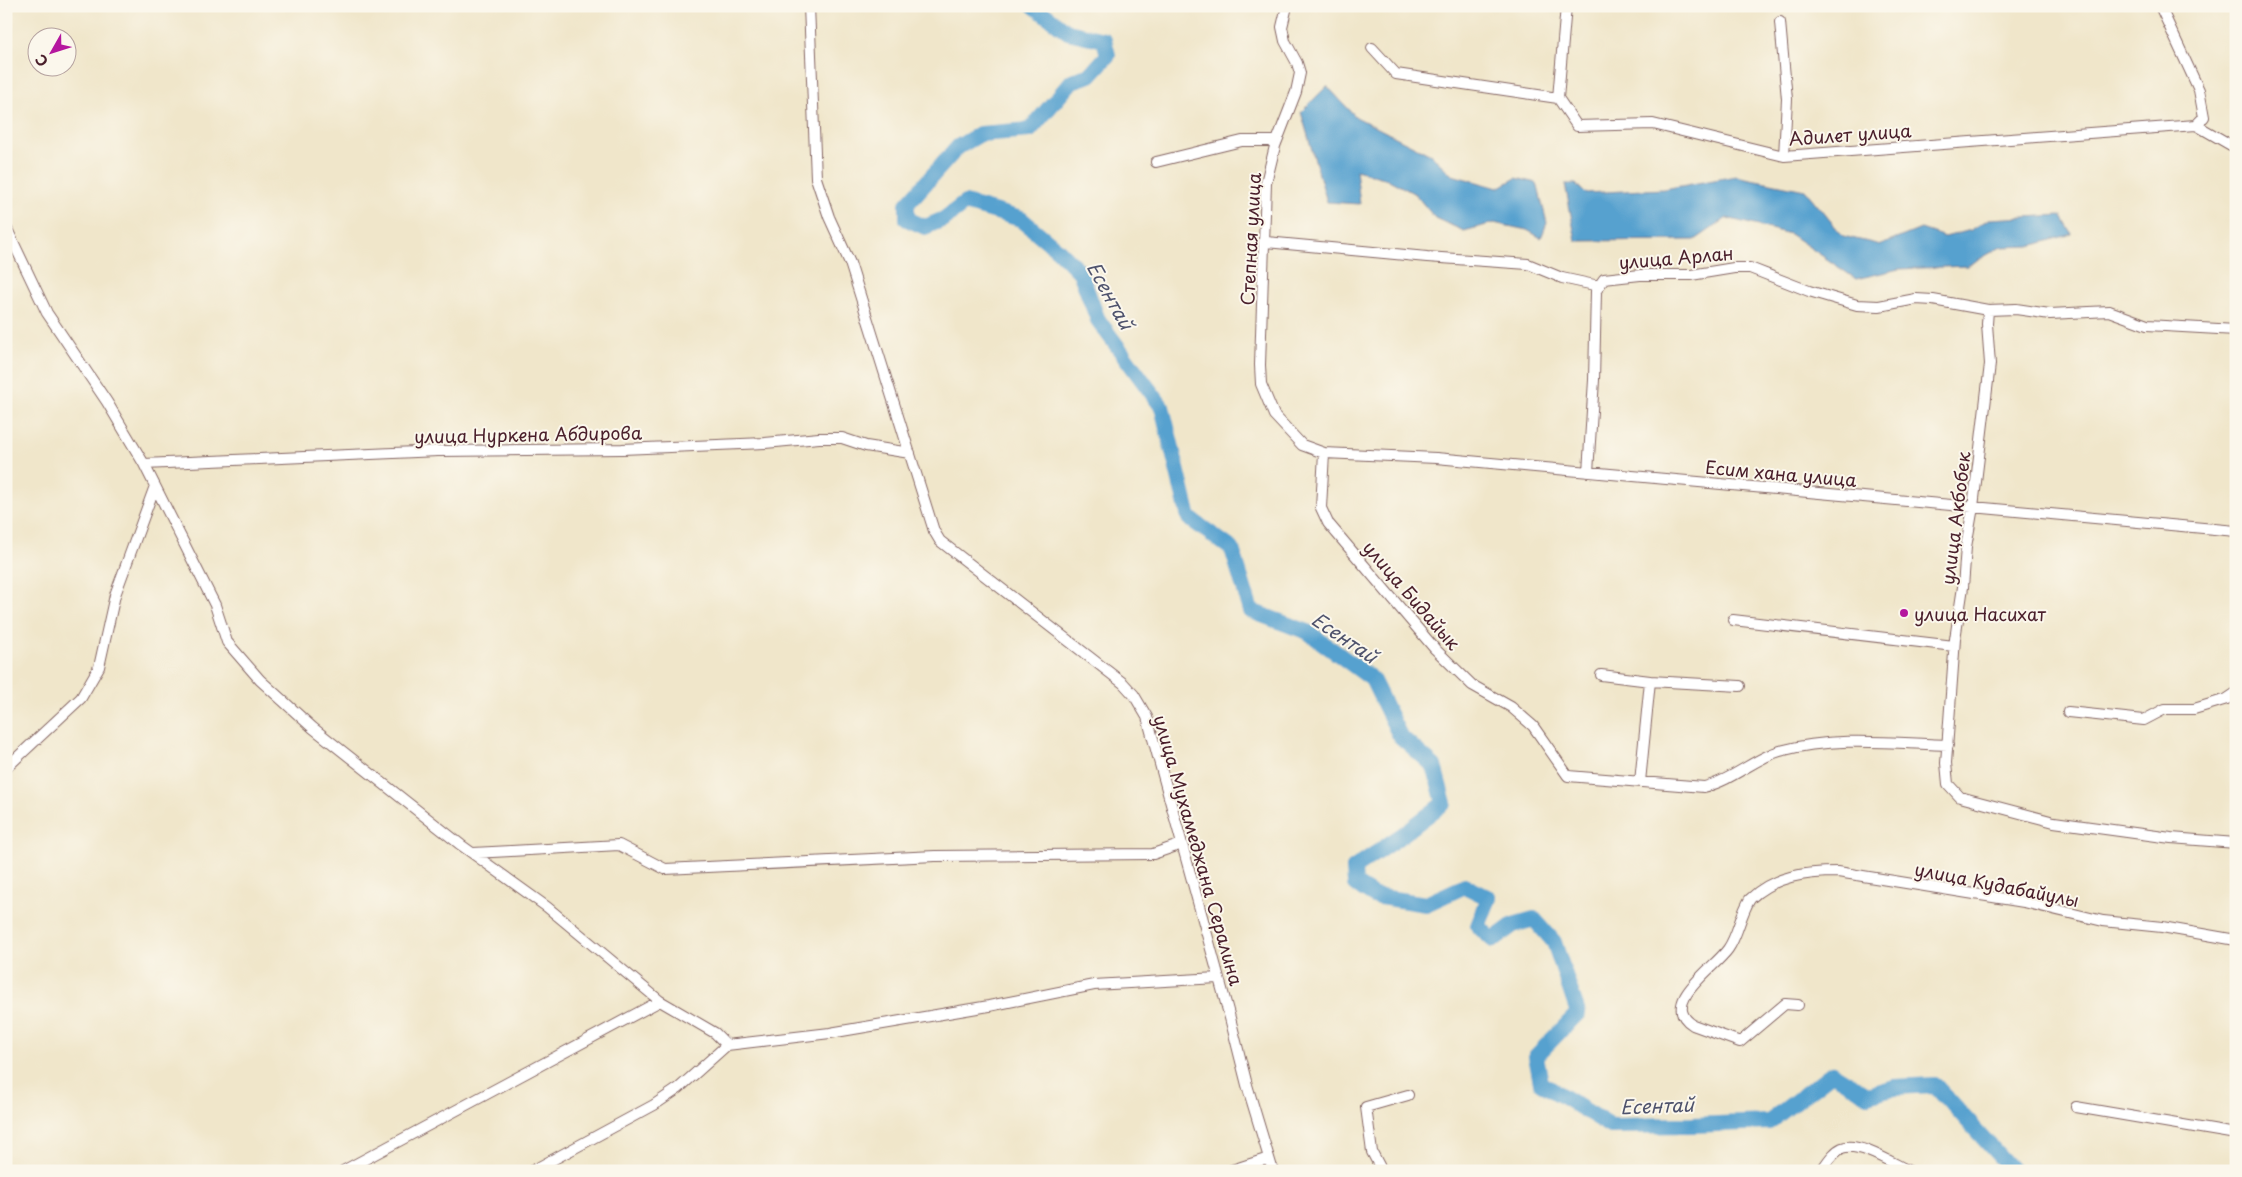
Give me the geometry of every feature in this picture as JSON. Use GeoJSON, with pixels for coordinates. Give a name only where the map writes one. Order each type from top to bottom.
{"type":"FeatureCollection","features":[{"type":"Feature","properties":{"kind":"street","name":"улица Мухамеджана Сералина"},"geometry":{"type":"LineString","coordinates":[[810,6],[816,178],[829,218],[850,263],[934,531],[940,541],[1123,684],[1134,695],[1147,718],[1273,1171]]}},
{"type":"Feature","properties":{"kind":"street","name":"Степная улица"},"geometry":{"type":"LineString","coordinates":[[1287,6],[1282,27],[1285,42],[1297,62],[1300,73],[1296,92],[1277,141],[1266,184],[1261,384],[1274,415],[1288,432],[1302,445],[1324,453]]}},
{"type":"Feature","properties":{"kind":"street"},"geometry":{"type":"LineString","coordinates":[[1372,48],[1396,74],[1558,98],[1566,6]]}},
{"type":"Feature","properties":{"kind":"street"},"geometry":{"type":"LineString","coordinates":[[2160,6],[2199,90],[2204,117],[2196,125],[2236,148]]}},
{"type":"Feature","properties":{"kind":"street"},"geometry":{"type":"LineString","coordinates":[[1780,22],[1787,99],[1784,156]]}},
{"type":"Feature","properties":{"kind":"street","name":"Адилет улица"},"geometry":{"type":"LineString","coordinates":[[1558,98],[1577,126],[1653,124],[1784,156],[2196,125]]}},
{"type":"Feature","properties":{"kind":"street"},"geometry":{"type":"LineString","coordinates":[[1156,162],[1242,141],[1277,141]]}},
{"type":"Feature","properties":{"kind":"street"},"geometry":{"type":"LineString","coordinates":[[6,227],[47,313],[107,402],[144,464],[215,605],[227,642],[260,680],[312,728],[473,853],[547,907],[660,1001],[715,1033],[727,1045]]}},
{"type":"Feature","properties":{"kind":"street","name":"улица Арлан"},"geometry":{"type":"LineString","coordinates":[[1266,242],[1528,264],[1562,278],[1599,286],[1604,279],[1640,275],[1691,275],[1734,268],[1750,268],[1808,291],[1857,305],[1879,306],[1916,299],[1933,300],[1988,310],[2016,308],[2050,314],[2110,311],[2147,325],[2236,330]]}},
{"type":"Feature","properties":{"kind":"street"},"geometry":{"type":"LineString","coordinates":[[1588,472],[1594,380],[1596,291],[1599,286]]}},
{"type":"Feature","properties":{"kind":"street","name":"улица Акбобек"},"geometry":{"type":"LineString","coordinates":[[1988,310],[1987,324],[1990,364],[1954,646],[1946,763],[1948,784],[1960,797],[1967,800],[2054,822],[2171,838],[2236,843]]}},
{"type":"Feature","properties":{"kind":"street","name":"улица Нуркена Абдирова"},"geometry":{"type":"LineString","coordinates":[[144,464],[438,451],[622,449],[827,438],[842,438],[866,446],[910,453]]}},
{"type":"Feature","properties":{"kind":"street","name":"Есим хана улица"},"geometry":{"type":"LineString","coordinates":[[1324,453],[1436,458],[2236,531]]}},
{"type":"Feature","properties":{"kind":"street","name":"улица Бидайык"},"geometry":{"type":"LineString","coordinates":[[1324,453],[1321,508],[1328,523],[1435,649],[1472,685],[1511,707],[1533,726],[1568,776],[1640,782]]}},
{"type":"Feature","properties":{"kind":"street"},"geometry":{"type":"LineString","coordinates":[[6,768],[81,698],[99,668],[115,594],[155,486]]}},
{"type":"Feature","properties":{"kind":"street"},"geometry":{"type":"LineString","coordinates":[[1733,620],[1954,646]]}},
{"type":"Feature","properties":{"kind":"street"},"geometry":{"type":"LineString","coordinates":[[1601,675],[1740,686]]}},
{"type":"Feature","properties":{"kind":"street"},"geometry":{"type":"LineString","coordinates":[[1650,680],[1640,782],[1704,787],[1718,784],[1778,751],[1831,741],[1948,745]]}},
{"type":"Feature","properties":{"kind":"street"},"geometry":{"type":"LineString","coordinates":[[2068,712],[2144,720],[2165,709],[2194,708],[2227,699],[2236,693]]}},
{"type":"Feature","properties":{"kind":"street"},"geometry":{"type":"LineString","coordinates":[[473,853],[619,845],[665,869],[935,856],[1154,854],[1182,844]]}},
{"type":"Feature","properties":{"kind":"street","name":"улица Кудабайулы"},"geometry":{"type":"LineString","coordinates":[[1798,1005],[1785,1004],[1740,1042],[1693,1025],[1686,1021],[1682,1014],[1682,1006],[1687,994],[1693,985],[1729,948],[1744,909],[1756,894],[1782,879],[1807,872],[1838,872],[2024,902],[2103,921],[2162,927],[2236,940]]}},
{"type":"Feature","properties":{"kind":"street"},"geometry":{"type":"LineString","coordinates":[[532,1171],[654,1105],[680,1088],[727,1045],[830,1033],[989,1006],[1094,984],[1218,978]]}},
{"type":"Feature","properties":{"kind":"street"},"geometry":{"type":"LineString","coordinates":[[343,1171],[660,1001]]}},
{"type":"Feature","properties":{"kind":"street"},"geometry":{"type":"LineString","coordinates":[[1382,1171],[1372,1152],[1366,1107],[1408,1095]]}},
{"type":"Feature","properties":{"kind":"street"},"geometry":{"type":"LineString","coordinates":[[2076,1107],[2236,1134]]}},
{"type":"Feature","properties":{"kind":"street"},"geometry":{"type":"LineString","coordinates":[[1821,1171],[1831,1156],[1843,1147],[1856,1146],[1909,1171]]}},
{"type":"Feature","properties":{"kind":"street"},"geometry":{"type":"LineString","coordinates":[[1229,1171],[1269,1158]]}},
{"type":"Feature","properties":{"kind":"water"},"geometry":{"type":"Polygon","coordinates":[[[1327,86],[1356,117],[1431,155],[1452,175],[1498,188],[1516,178],[1537,183],[1547,223],[1541,238],[1527,230],[1494,223],[1464,231],[1435,218],[1415,194],[1387,179],[1356,170],[1360,204],[1327,202],[1301,112],[1327,86]]]}},
{"type":"Feature","properties":{"kind":"water"},"geometry":{"type":"Polygon","coordinates":[[[1736,176],[1805,190],[1843,236],[1881,245],[1921,229],[1945,237],[1971,230],[1989,219],[2061,215],[2072,234],[2030,246],[2001,247],[1967,266],[1899,269],[1856,279],[1790,234],[1727,218],[1695,240],[1576,241],[1565,184],[1576,184],[1585,193],[1664,189],[1736,176]]]}},
{"type":"Feature","properties":{"kind":"waterway","name":"Есентай"},"geometry":{"type":"LineString","coordinates":[[1034,6],[1068,32],[1104,40],[1108,55],[1090,75],[1072,81],[1030,130],[980,134],[958,147],[907,204],[907,219],[925,227],[944,219],[965,203],[1021,219],[1058,250],[1080,272],[1098,320],[1162,407],[1189,518],[1232,549],[1251,611],[1308,632],[1372,679],[1400,736],[1434,766],[1444,803],[1354,868],[1355,884],[1374,896],[1426,904],[1465,886],[1489,898],[1478,926],[1493,940],[1513,925],[1534,919],[1554,942],[1578,1013],[1536,1056],[1541,1083],[1611,1126],[1769,1122],[1832,1073],[1868,1095],[1894,1087],[1935,1085],[2013,1171]]}},
{"type":"Feature","properties":{"kind":"place","name":"улица Насихат"},"geometry":{"type":"Point","coordinates":[1904,613]}}]}
